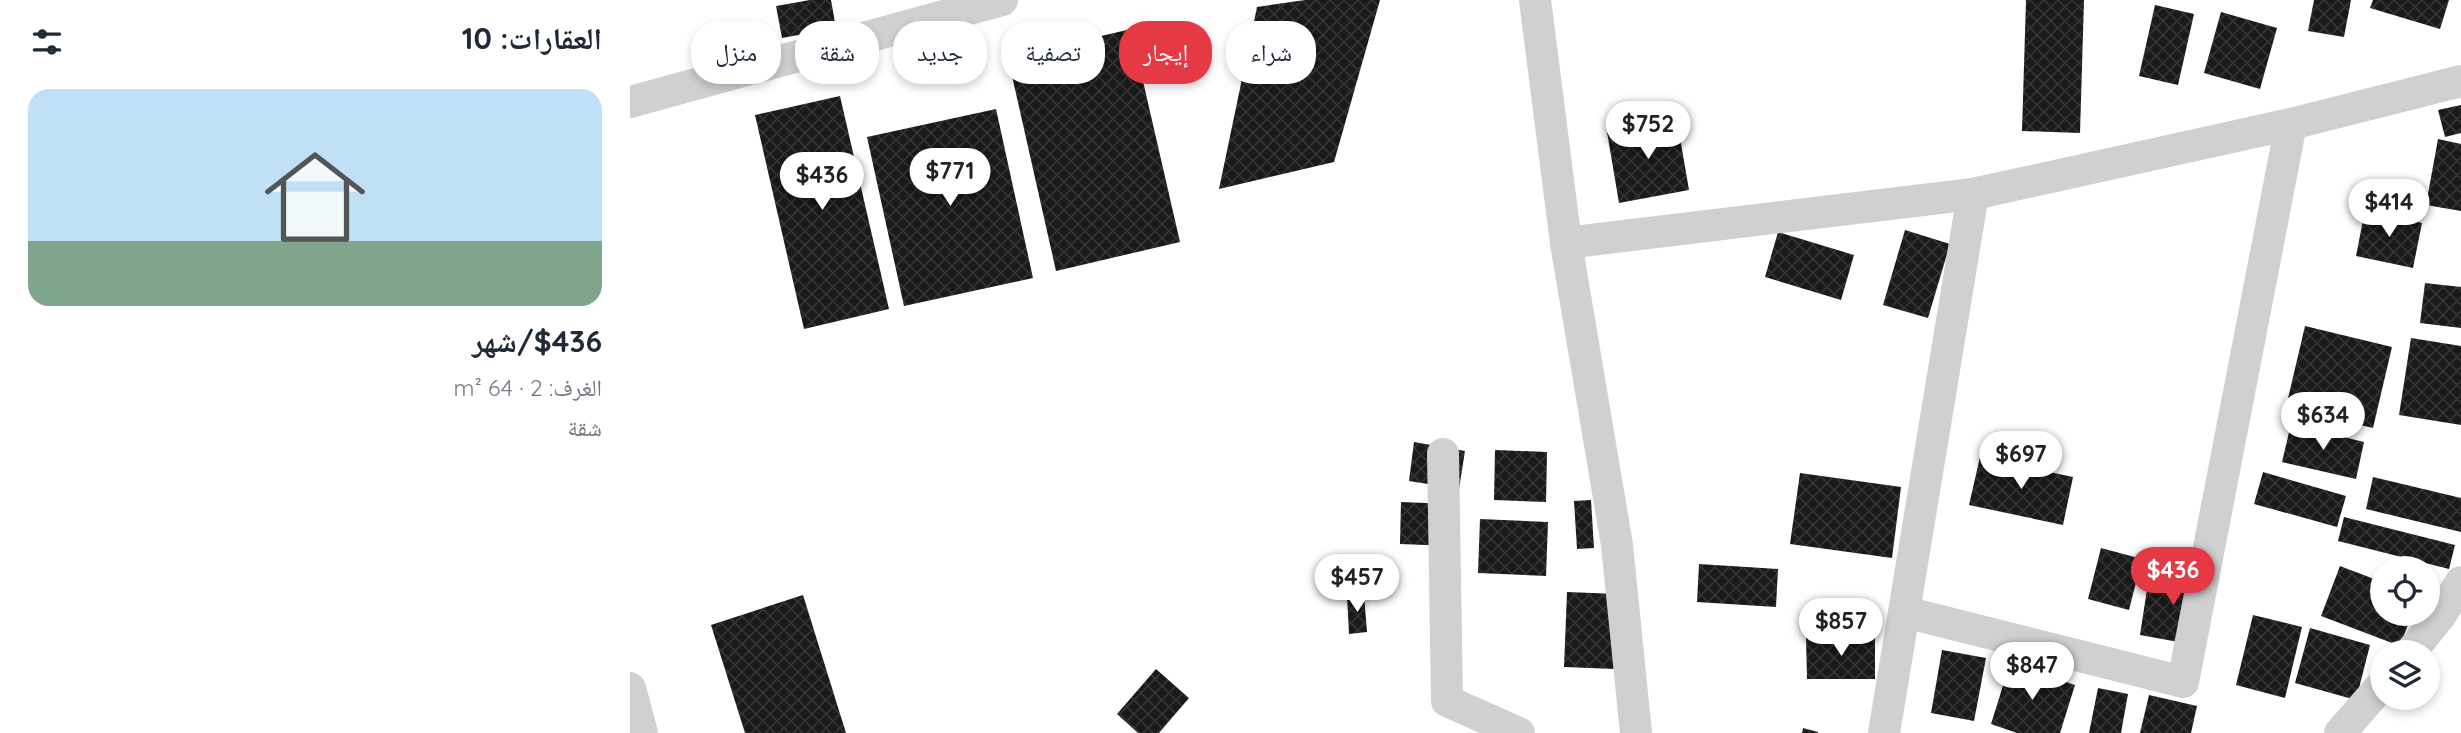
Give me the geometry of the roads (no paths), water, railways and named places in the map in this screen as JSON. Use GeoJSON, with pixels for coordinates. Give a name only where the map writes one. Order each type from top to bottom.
{"type":"FeatureCollection","features":[{"type":"Feature","properties":{"kind":"street"},"geometry":{"type":"LineString","coordinates":[[630,102],[1002,0]]}},
{"type":"Feature","properties":{"kind":"street"},"geometry":{"type":"LineString","coordinates":[[1535,0],[1566,243],[1617,545],[1636,733]]}},
{"type":"Feature","properties":{"kind":"street"},"geometry":{"type":"LineString","coordinates":[[1566,243],[1973,194],[2291,124],[2461,81]]}},
{"type":"Feature","properties":{"kind":"street"},"geometry":{"type":"LineString","coordinates":[[1905,612],[2183,682],[2291,124]]}},
{"type":"Feature","properties":{"kind":"street"},"geometry":{"type":"LineString","coordinates":[[1884,733],[1973,194]]}},
{"type":"Feature","properties":{"kind":"street"},"geometry":{"type":"LineString","coordinates":[[1443,454],[1447,701],[1519,733]]}},
{"type":"Feature","properties":{"kind":"street"},"geometry":{"type":"LineString","coordinates":[[2420,640],[2461,582]]}},
{"type":"Feature","properties":{"kind":"street"},"geometry":{"type":"LineString","coordinates":[[630,688],[642,733]]}},
{"type":"Feature","properties":{"kind":"street"},"geometry":{"type":"LineString","coordinates":[[2340,733],[2370,699]]}}]}
